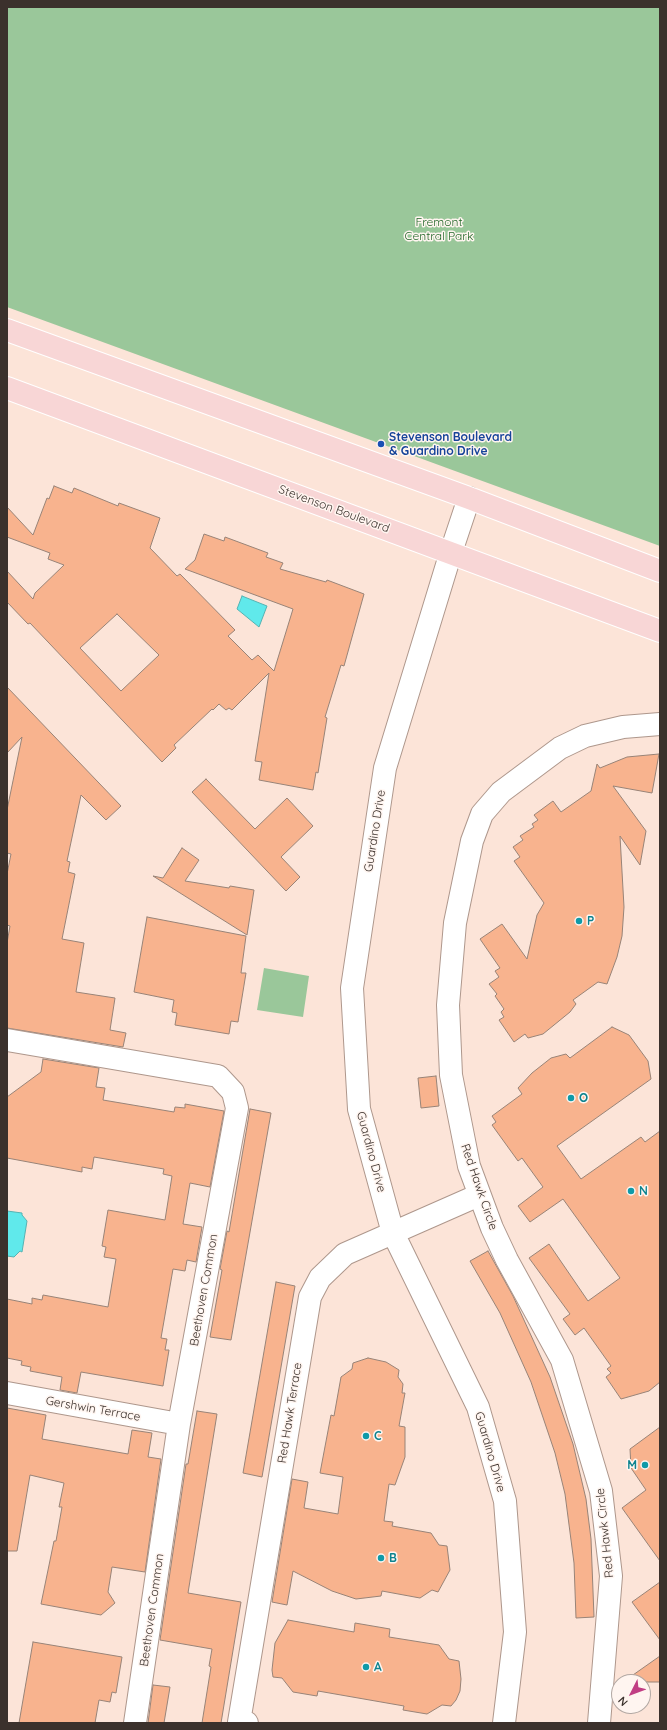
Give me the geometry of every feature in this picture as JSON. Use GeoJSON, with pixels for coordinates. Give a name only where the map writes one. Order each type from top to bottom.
{"type":"FeatureCollection","features":[{"type":"Feature","properties":{"kind":"main road"},"geometry":{"type":"LineString","coordinates":[[7,330],[469,498],[660,571]]}},
{"type":"Feature","properties":{"kind":"main road","name":"Stevenson Boulevard"},"geometry":{"type":"LineString","coordinates":[[7,388],[660,630]]}},
{"type":"Feature","properties":{"kind":"street","name":"Guardino Drive"},"geometry":{"type":"LineString","coordinates":[[469,498],[450,552],[385,768],[352,988],[359,1110],[393,1232],[478,1407],[505,1501],[515,1632],[504,1723]]}},
{"type":"Feature","properties":{"kind":"street","name":"Red Hawk Circle"},"geometry":{"type":"LineString","coordinates":[[599,1723],[611,1576],[601,1491],[562,1360],[507,1260],[479,1195],[463,1141],[451,1075],[448,1005],[455,923],[472,841],[482,814],[501,792],[560,748],[585,736],[623,727],[660,724]]}},
{"type":"Feature","properties":{"kind":"street","name":"Beethoven Common"},"geometry":{"type":"LineString","coordinates":[[7,1040],[218,1076],[233,1092],[237,1108],[179,1424],[135,1723]]}},
{"type":"Feature","properties":{"kind":"street","name":"Red Hawk Terrace"},"geometry":{"type":"LineString","coordinates":[[247,1723],[239,1722],[310,1296],[320,1278],[345,1254],[479,1195]]}},
{"type":"Feature","properties":{"kind":"street","name":"Gershwin Terrace"},"geometry":{"type":"LineString","coordinates":[[7,1393],[179,1424]]}},
{"type":"Feature","properties":{"kind":"green space","name":"Fremont Central Park"},"geometry":{"type":"Polygon","coordinates":[[[7,7],[660,7],[660,546],[7,307],[7,7]]]}},
{"type":"Feature","properties":{"kind":"green space"},"geometry":{"type":"Polygon","coordinates":[[[264,968],[309,976],[303,1017],[257,1010],[264,968]]]}},
{"type":"Feature","properties":{"kind":"water"},"geometry":{"type":"Polygon","coordinates":[[[242,596],[267,606],[259,627],[237,609],[242,596]]]}},
{"type":"Feature","properties":{"kind":"water"},"geometry":{"type":"Polygon","coordinates":[[[7,1211],[22,1213],[27,1221],[22,1252],[20,1251],[14,1257],[7,1256],[7,1211]]]}},
{"type":"Feature","properties":{"kind":"building"},"geometry":{"type":"Polygon","coordinates":[[[54,486],[72,493],[74,488],[118,506],[119,503],[160,518],[150,548],[177,576],[180,574],[235,630],[228,636],[252,660],[258,655],[274,671],[293,609],[185,569],[195,560],[204,534],[224,541],[225,537],[268,553],[266,557],[283,563],[280,569],[326,582],[327,580],[364,594],[344,666],[341,665],[325,717],[327,718],[318,773],[316,772],[313,790],[259,780],[262,762],[255,761],[269,673],[232,710],[229,708],[226,710],[219,704],[213,710],[212,709],[174,745],[176,748],[162,762],[30,623],[28,624],[7,602],[7,571],[33,599],[35,593],[64,565],[48,559],[50,553],[7,537],[7,507],[33,535],[47,498],[49,499],[54,486]],[[117,614],[80,648],[121,691],[159,655],[117,614]]]}},
{"type":"Feature","properties":{"kind":"building"},"geometry":{"type":"Polygon","coordinates":[[[7,687],[121,806],[106,820],[81,795],[67,861],[70,862],[68,872],[75,874],[62,939],[84,943],[76,992],[115,998],[110,1030],[126,1033],[123,1047],[7,1028],[7,943],[10,926],[7,925],[7,874],[11,854],[7,853],[7,810],[22,737],[7,753],[7,687]]]}},
{"type":"Feature","properties":{"kind":"building","name":"P"},"geometry":{"type":"Polygon","coordinates":[[[659,754],[652,793],[613,786],[646,831],[640,865],[620,836],[624,907],[622,936],[617,957],[607,984],[598,982],[573,1000],[576,1004],[570,1012],[543,1034],[528,1038],[525,1034],[514,1042],[499,1020],[504,1017],[501,1012],[504,1009],[495,996],[497,994],[489,984],[499,977],[495,971],[500,968],[480,939],[502,924],[527,959],[537,915],[544,903],[514,861],[520,857],[513,847],[523,840],[520,836],[534,827],[532,824],[538,820],[534,815],[553,801],[561,812],[591,791],[597,764],[600,768],[627,757],[659,754]]]}},
{"type":"Feature","properties":{"kind":"building"},"geometry":{"type":"Polygon","coordinates":[[[206,779],[255,829],[287,798],[313,826],[281,857],[300,877],[286,891],[192,792],[206,779]]]}},
{"type":"Feature","properties":{"kind":"building"},"geometry":{"type":"Polygon","coordinates":[[[182,848],[199,860],[185,881],[229,888],[230,886],[254,890],[247,935],[153,876],[163,878],[182,848]]]}},
{"type":"Feature","properties":{"kind":"building"},"geometry":{"type":"Polygon","coordinates":[[[147,917],[246,936],[241,973],[246,973],[238,1022],[231,1021],[229,1034],[175,1025],[177,1013],[172,1012],[174,1000],[134,992],[147,917]]]}},
{"type":"Feature","properties":{"kind":"building"},"geometry":{"type":"Polygon","coordinates":[[[612,1027],[629,1035],[648,1061],[651,1079],[557,1146],[581,1179],[641,1137],[645,1142],[660,1131],[660,1382],[649,1391],[621,1399],[606,1377],[611,1373],[607,1369],[611,1366],[584,1328],[575,1335],[563,1319],[570,1314],[529,1258],[549,1244],[588,1301],[620,1278],[563,1199],[530,1222],[518,1206],[543,1187],[522,1158],[518,1161],[492,1125],[496,1122],[492,1116],[522,1094],[518,1088],[532,1073],[551,1058],[566,1054],[570,1058],[612,1027]]]}},
{"type":"Feature","properties":{"kind":"building"},"geometry":{"type":"Polygon","coordinates":[[[43,1059],[99,1068],[96,1087],[105,1088],[103,1100],[174,1112],[175,1107],[185,1108],[185,1104],[224,1111],[210,1187],[190,1183],[183,1224],[202,1227],[196,1262],[187,1260],[185,1271],[173,1269],[161,1338],[167,1339],[165,1350],[169,1350],[163,1386],[81,1372],[77,1393],[60,1390],[62,1377],[30,1371],[31,1367],[21,1365],[22,1361],[7,1358],[7,1299],[32,1304],[32,1298],[42,1300],[43,1295],[108,1307],[116,1259],[104,1257],[106,1247],[102,1246],[108,1210],[165,1220],[172,1176],[163,1174],[164,1169],[94,1157],[92,1169],[82,1167],[82,1172],[7,1158],[7,1097],[41,1072],[43,1059]]]}},
{"type":"Feature","properties":{"kind":"building"},"geometry":{"type":"Polygon","coordinates":[[[436,1076],[439,1106],[421,1108],[418,1078],[436,1076]]]}},
{"type":"Feature","properties":{"kind":"building"},"geometry":{"type":"Polygon","coordinates":[[[250,1109],[271,1113],[231,1340],[210,1337],[222,1270],[220,1269],[227,1231],[229,1232],[250,1109]]]}},
{"type":"Feature","properties":{"kind":"building"},"geometry":{"type":"Polygon","coordinates":[[[488,1251],[513,1296],[550,1377],[573,1444],[586,1499],[591,1539],[594,1617],[576,1618],[574,1563],[565,1494],[555,1453],[531,1382],[500,1313],[470,1261],[488,1251]]]}},
{"type":"Feature","properties":{"kind":"building"},"geometry":{"type":"Polygon","coordinates":[[[276,1282],[295,1286],[262,1477],[243,1473],[276,1282]]]}},
{"type":"Feature","properties":{"kind":"building"},"geometry":{"type":"Polygon","coordinates":[[[368,1358],[386,1362],[399,1370],[398,1377],[403,1384],[402,1393],[405,1393],[399,1426],[405,1427],[405,1457],[395,1485],[389,1484],[384,1521],[393,1522],[392,1526],[431,1533],[439,1545],[447,1546],[450,1570],[438,1592],[432,1590],[420,1598],[382,1591],[381,1596],[356,1599],[332,1591],[293,1571],[287,1605],[272,1602],[292,1479],[308,1482],[304,1508],[338,1514],[343,1477],[320,1473],[331,1415],[334,1416],[341,1377],[352,1369],[353,1363],[368,1358]]]}},
{"type":"Feature","properties":{"kind":"building"},"geometry":{"type":"Polygon","coordinates":[[[7,1408],[46,1415],[42,1439],[128,1454],[132,1430],[152,1433],[148,1457],[161,1459],[145,1572],[112,1567],[108,1592],[115,1603],[101,1615],[41,1604],[54,1541],[56,1541],[62,1507],[59,1507],[64,1483],[30,1475],[17,1551],[7,1551],[7,1408]]]}},
{"type":"Feature","properties":{"kind":"building"},"geometry":{"type":"Polygon","coordinates":[[[197,1411],[217,1414],[188,1593],[241,1602],[221,1723],[202,1723],[211,1667],[209,1666],[212,1649],[160,1640],[186,1464],[188,1464],[197,1411]]]}},
{"type":"Feature","properties":{"kind":"building"},"geometry":{"type":"Polygon","coordinates":[[[660,1427],[660,1561],[622,1508],[646,1490],[631,1468],[630,1449],[660,1427]]]}},
{"type":"Feature","properties":{"kind":"building"},"geometry":{"type":"Polygon","coordinates":[[[660,1582],[660,1640],[632,1602],[660,1582]]]}},
{"type":"Feature","properties":{"kind":"building","name":"A"},"geometry":{"type":"Polygon","coordinates":[[[288,1620],[354,1632],[355,1623],[390,1629],[389,1637],[439,1645],[449,1659],[459,1661],[461,1679],[460,1691],[456,1700],[451,1706],[442,1705],[427,1714],[403,1710],[404,1706],[318,1691],[317,1696],[293,1692],[282,1678],[273,1677],[272,1670],[275,1643],[288,1620]]]}},
{"type":"Feature","properties":{"kind":"building"},"geometry":{"type":"Polygon","coordinates":[[[33,1642],[122,1657],[116,1693],[112,1692],[110,1702],[99,1700],[95,1723],[19,1723],[33,1642]]]}},
{"type":"Feature","properties":{"kind":"building"},"geometry":{"type":"Polygon","coordinates":[[[660,1656],[660,1682],[651,1682],[651,1674],[634,1674],[660,1656]]]}},
{"type":"Feature","properties":{"kind":"building"},"geometry":{"type":"Polygon","coordinates":[[[153,1685],[170,1687],[164,1723],[148,1723],[153,1685]]]}},
{"type":"Feature","properties":{"kind":"place","name":"Stevenson Boulevard & Guardino Drive"},"geometry":{"type":"Point","coordinates":[381,444]}},
{"type":"Feature","properties":{"kind":"place","name":"P"},"geometry":{"type":"Point","coordinates":[579,921]}},
{"type":"Feature","properties":{"kind":"place","name":"O"},"geometry":{"type":"Point","coordinates":[571,1098]}},
{"type":"Feature","properties":{"kind":"place","name":"N"},"geometry":{"type":"Point","coordinates":[631,1191]}},
{"type":"Feature","properties":{"kind":"place","name":"C"},"geometry":{"type":"Point","coordinates":[366,1436]}},
{"type":"Feature","properties":{"kind":"place","name":"M"},"geometry":{"type":"Point","coordinates":[645,1465]}},
{"type":"Feature","properties":{"kind":"place","name":"B"},"geometry":{"type":"Point","coordinates":[381,1558]}},
{"type":"Feature","properties":{"kind":"place","name":"A"},"geometry":{"type":"Point","coordinates":[366,1667]}}]}
